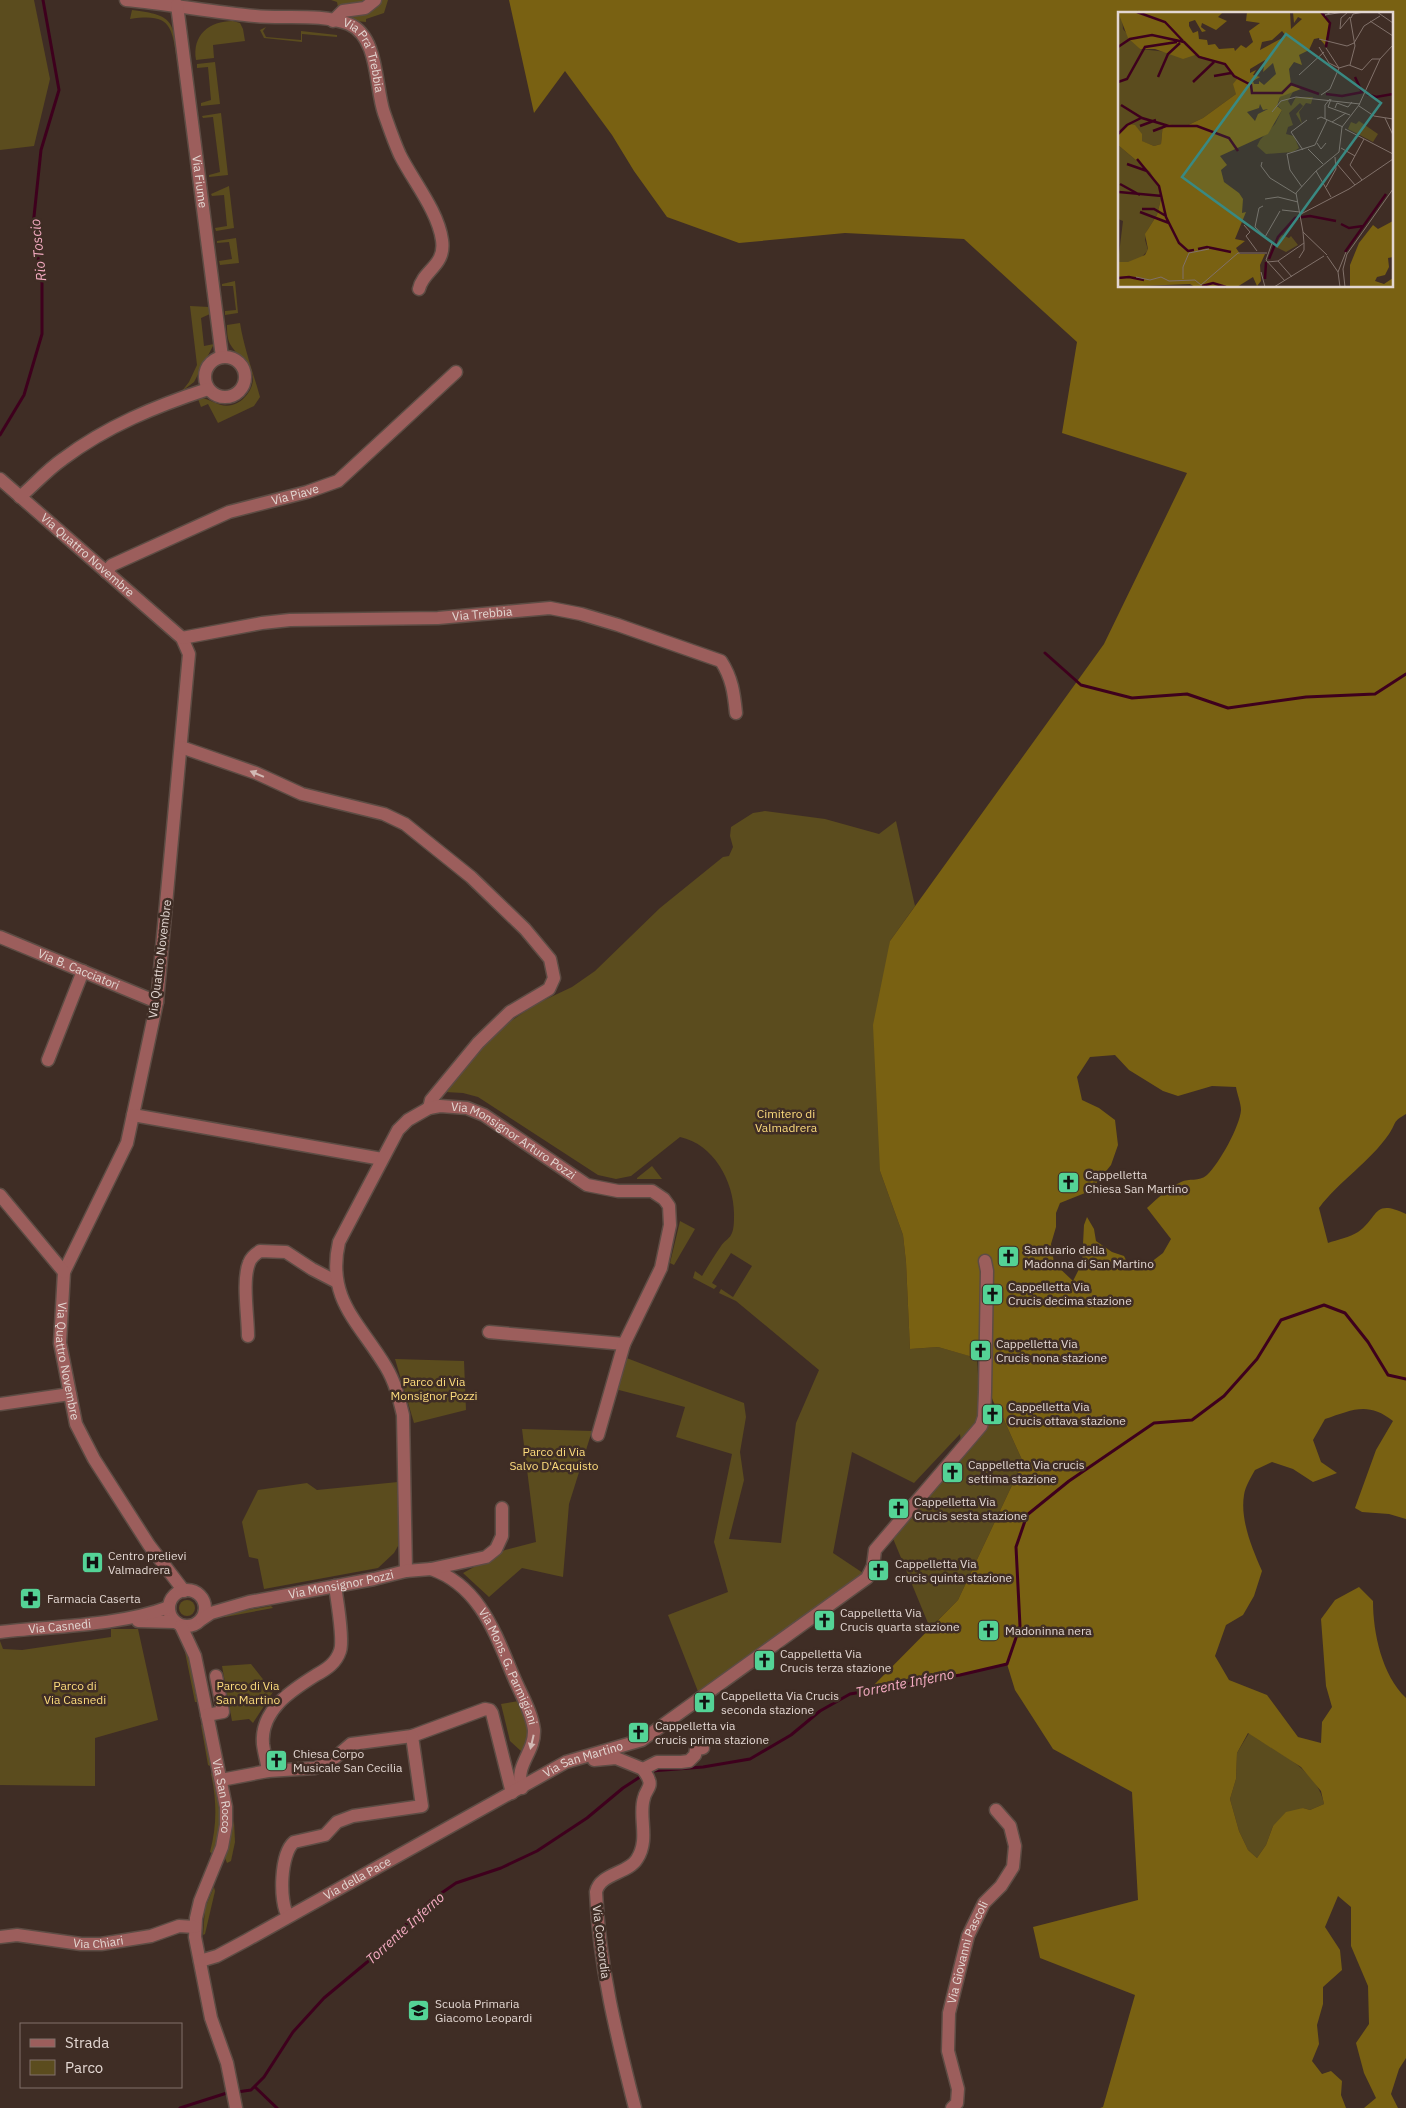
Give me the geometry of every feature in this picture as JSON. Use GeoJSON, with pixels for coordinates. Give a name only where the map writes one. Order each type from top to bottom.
{"type":"FeatureCollection","features":[{"type":"Feature","properties":{"kind":"street","name":"Via Pra' Trebbia"},"geometry":{"type":"LineString","coordinates":[[126,0],[177,4],[256,16],[310,17],[350,25],[371,48],[383,110],[400,155],[435,218],[443,240],[441,258],[432,271],[421,281],[419,289]]}},
{"type":"Feature","properties":{"kind":"street"},"geometry":{"type":"LineString","coordinates":[[332,21],[343,11],[365,8],[375,0]]}},
{"type":"Feature","properties":{"kind":"street","name":"Via Fiume"},"geometry":{"type":"LineString","coordinates":[[177,4],[222,357]]}},
{"type":"Feature","properties":{"kind":"street"},"geometry":{"type":"LineString","coordinates":[[222,357],[230,357],[241,365],[244,372],[245,380],[242,387],[236,394],[229,397],[214,395],[208,389],[204,374],[208,365],[222,357]]}},
{"type":"Feature","properties":{"kind":"street","name":"Via Piave"},"geometry":{"type":"LineString","coordinates":[[106,572],[112,564],[229,512],[307,492],[338,481],[456,372]]}},
{"type":"Feature","properties":{"kind":"street"},"geometry":{"type":"LineString","coordinates":[[20,497],[61,460],[108,429],[161,404],[208,389]]}},
{"type":"Feature","properties":{"kind":"street","name":"Via Quattro Novembre"},"geometry":{"type":"LineString","coordinates":[[0,480],[182,638],[189,654],[157,1002],[127,1143],[64,1272],[60,1343],[76,1424],[94,1459],[149,1546],[166,1578],[170,1603]]}},
{"type":"Feature","properties":{"kind":"street","name":"Via Trebbia"},"geometry":{"type":"LineString","coordinates":[[182,638],[262,623],[290,620],[438,618],[550,608],[581,614],[618,625],[721,661],[733,687],[736,713]]}},
{"type":"Feature","properties":{"kind":"street"},"geometry":{"type":"LineString","coordinates":[[181,747],[256,774],[302,794],[384,814],[404,824],[471,876],[525,929],[550,958],[554,978],[550,989],[510,1012],[478,1043],[431,1100],[429,1108],[417,1113],[398,1130],[339,1242],[335,1259],[337,1282],[344,1304],[386,1368],[397,1390],[403,1415],[406,1571]]}},
{"type":"Feature","properties":{"kind":"street","name":"Via B. Cacciatori"},"geometry":{"type":"LineString","coordinates":[[0,937],[157,1002]]}},
{"type":"Feature","properties":{"kind":"street"},"geometry":{"type":"LineString","coordinates":[[48,1060],[83,971]]}},
{"type":"Feature","properties":{"kind":"street","name":"Via Monsignor Arturo Pozzi"},"geometry":{"type":"LineString","coordinates":[[429,1108],[440,1106],[467,1108],[484,1116],[587,1185],[618,1191],[652,1190],[664,1199],[669,1206],[671,1215],[661,1268],[624,1344]]}},
{"type":"Feature","properties":{"kind":"street"},"geometry":{"type":"LineString","coordinates":[[133,1115],[382,1159]]}},
{"type":"Feature","properties":{"kind":"street"},"geometry":{"type":"LineString","coordinates":[[0,1195],[5,1207],[64,1272]]}},
{"type":"Feature","properties":{"kind":"street"},"geometry":{"type":"LineString","coordinates":[[248,1336],[246,1277],[249,1263],[253,1256],[260,1251],[286,1252],[337,1282]]}},
{"type":"Feature","properties":{"kind":"street","name":"Via San Martino"},"geometry":{"type":"LineString","coordinates":[[517,1790],[566,1762],[579,1760],[642,1740],[867,1578],[873,1566],[875,1550],[981,1426],[984,1418],[987,1270],[985,1261]]}},
{"type":"Feature","properties":{"kind":"street"},"geometry":{"type":"LineString","coordinates":[[489,1332],[624,1344],[598,1435]]}},
{"type":"Feature","properties":{"kind":"street"},"geometry":{"type":"LineString","coordinates":[[0,1404],[70,1394]]}},
{"type":"Feature","properties":{"kind":"street","name":"Via Monsignor Pozzi"},"geometry":{"type":"LineString","coordinates":[[249,1602],[406,1571],[431,1569],[486,1557],[496,1549],[502,1536],[502,1508]]}},
{"type":"Feature","properties":{"kind":"street","name":"Via Quattro Novembre"},"geometry":{"type":"LineString","coordinates":[[149,1546],[184,1591]]}},
{"type":"Feature","properties":{"kind":"street"},"geometry":{"type":"LineString","coordinates":[[456,1580],[456,1570],[464,1562]]}},
{"type":"Feature","properties":{"kind":"street","name":"Via Mons. G. Parmigiani"},"geometry":{"type":"LineString","coordinates":[[431,1569],[456,1580],[468,1592],[486,1616],[532,1723],[532,1744],[520,1772],[517,1790]]}},
{"type":"Feature","properties":{"kind":"street"},"geometry":{"type":"LineString","coordinates":[[268,1771],[263,1743],[266,1727],[272,1712],[282,1698],[329,1668],[341,1648],[335,1586]]}},
{"type":"Feature","properties":{"kind":"street"},"geometry":{"type":"LineString","coordinates":[[198,1622],[205,1608],[204,1603],[196,1593],[184,1591],[177,1594],[170,1603],[170,1615],[178,1624],[198,1622],[211,1613],[249,1602]]}},
{"type":"Feature","properties":{"kind":"street"},"geometry":{"type":"LineString","coordinates":[[204,1603],[249,1602]]}},
{"type":"Feature","properties":{"kind":"street","name":"Via Casnedi"},"geometry":{"type":"LineString","coordinates":[[0,1632],[120,1619],[153,1613],[170,1603]]}},
{"type":"Feature","properties":{"kind":"street","name":"Via Casnedi"},"geometry":{"type":"LineString","coordinates":[[120,1619],[178,1624]]}},
{"type":"Feature","properties":{"kind":"street","name":"Via San Rocco"},"geometry":{"type":"LineString","coordinates":[[195,1656],[198,1622]]}},
{"type":"Feature","properties":{"kind":"street","name":"Via San Rocco"},"geometry":{"type":"LineString","coordinates":[[178,1624],[195,1656],[226,1807],[225,1833],[219,1855],[200,1900],[195,1927],[214,2030],[225,2058],[236,2108]]}},
{"type":"Feature","properties":{"kind":"street"},"geometry":{"type":"LineString","coordinates":[[207,1715],[223,1712],[216,1676]]}},
{"type":"Feature","properties":{"kind":"street"},"geometry":{"type":"LineString","coordinates":[[221,1780],[268,1771],[307,1770],[331,1761],[351,1744],[412,1736],[485,1709],[490,1710],[517,1790]]}},
{"type":"Feature","properties":{"kind":"street"},"geometry":{"type":"LineString","coordinates":[[288,1916],[284,1909],[283,1861],[294,1842],[325,1835],[336,1822],[353,1816],[422,1806],[412,1736]]}},
{"type":"Feature","properties":{"kind":"street"},"geometry":{"type":"LineString","coordinates":[[579,1760],[616,1758],[646,1774],[657,1762],[689,1761],[695,1756],[696,1749],[703,1748]]}},
{"type":"Feature","properties":{"kind":"street","name":"Via Concordia"},"geometry":{"type":"LineString","coordinates":[[635,2108],[618,2041],[603,1965],[596,1892],[602,1881],[637,1860],[643,1843],[644,1797],[649,1787],[646,1774]]}},
{"type":"Feature","properties":{"kind":"street","name":"Via della Pace"},"geometry":{"type":"LineString","coordinates":[[200,1961],[217,1956],[517,1790]]}},
{"type":"Feature","properties":{"kind":"street","name":"Via Giovanni Pascoli"},"geometry":{"type":"LineString","coordinates":[[952,2108],[957,2103],[958,2089],[948,2050],[949,2013],[969,1931],[984,1903],[1001,1886],[1013,1867],[1015,1846],[1010,1826],[996,1810]]}},
{"type":"Feature","properties":{"kind":"street","name":"Via Chiari"},"geometry":{"type":"LineString","coordinates":[[0,1937],[17,1935],[81,1944],[100,1944],[151,1936],[179,1926],[195,1927]]}},
{"type":"Feature","properties":{"kind":"green space"},"geometry":{"type":"Polygon","coordinates":[[[0,0],[34,0],[50,79],[34,146],[0,150],[0,0]]]}},
{"type":"Feature","properties":{"kind":"green space"},"geometry":{"type":"Polygon","coordinates":[[[331,0],[369,0],[359,5],[338,7],[337,2],[331,0]]]}},
{"type":"Feature","properties":{"kind":"green space"},"geometry":{"type":"Polygon","coordinates":[[[382,0],[388,0],[384,13],[366,19],[366,22],[346,20],[346,16],[371,11],[382,0]]]}},
{"type":"Feature","properties":{"kind":"green space"},"geometry":{"type":"Polygon","coordinates":[[[132,10],[156,14],[169,22],[175,36],[177,61],[173,38],[167,24],[154,18],[130,19],[132,10]]]}},
{"type":"Feature","properties":{"kind":"green space"},"geometry":{"type":"Polygon","coordinates":[[[233,21],[240,23],[245,41],[213,45],[214,58],[196,60],[195,51],[197,43],[204,31],[217,24],[233,21]]]}},
{"type":"Feature","properties":{"kind":"green space"},"geometry":{"type":"Polygon","coordinates":[[[266,27],[263,31],[266,37],[301,40],[301,31],[337,35],[337,37],[302,34],[302,42],[264,38],[260,30],[266,27]]]}},
{"type":"Feature","properties":{"kind":"green space"},"geometry":{"type":"Polygon","coordinates":[[[215,62],[220,104],[201,106],[201,103],[211,100],[208,67],[197,68],[197,64],[215,62]]]}},
{"type":"Feature","properties":{"kind":"green space"},"geometry":{"type":"Polygon","coordinates":[[[221,113],[228,175],[209,177],[209,175],[220,172],[213,117],[203,118],[202,116],[221,113]]]}},
{"type":"Feature","properties":{"kind":"green space"},"geometry":{"type":"Polygon","coordinates":[[[229,186],[234,228],[216,231],[215,228],[227,226],[224,195],[212,196],[211,194],[229,186]]]}},
{"type":"Feature","properties":{"kind":"green space"},"geometry":{"type":"Polygon","coordinates":[[[236,238],[239,263],[220,265],[219,261],[232,259],[229,242],[217,243],[217,241],[236,238]]]}},
{"type":"Feature","properties":{"kind":"green space"},"geometry":{"type":"Polygon","coordinates":[[[235,281],[238,313],[225,315],[225,311],[236,310],[233,286],[222,286],[222,284],[235,281]]]}},
{"type":"Feature","properties":{"kind":"green space"},"geometry":{"type":"Polygon","coordinates":[[[190,306],[209,307],[210,314],[201,318],[204,346],[214,344],[194,382],[182,391],[189,382],[197,365],[190,306]]]}},
{"type":"Feature","properties":{"kind":"green space"},"geometry":{"type":"Polygon","coordinates":[[[240,323],[246,351],[260,397],[254,406],[218,423],[208,404],[201,407],[198,399],[184,404],[183,402],[200,398],[228,406],[240,401],[248,393],[253,382],[251,370],[230,344],[227,334],[227,325],[240,323]]]}},
{"type":"Feature","properties":{"kind":"green space","name":"Cimitero di Valmadrera"},"geometry":{"type":"Polygon","coordinates":[[[765,811],[825,819],[879,834],[896,821],[915,906],[890,941],[880,1171],[903,1235],[910,1349],[938,1347],[977,1358],[980,1409],[976,1424],[961,1443],[960,1434],[914,1483],[852,1452],[833,1553],[863,1573],[699,1694],[668,1615],[728,1592],[714,1542],[732,1454],[676,1437],[685,1407],[615,1389],[624,1357],[744,1403],[746,1417],[740,1452],[744,1480],[729,1539],[781,1543],[796,1423],[819,1370],[736,1301],[719,1293],[721,1289],[733,1297],[752,1266],[731,1253],[712,1283],[717,1286],[714,1289],[693,1278],[695,1271],[702,1276],[722,1245],[731,1235],[734,1223],[731,1191],[726,1178],[712,1156],[703,1148],[692,1141],[680,1137],[631,1176],[616,1179],[598,1175],[478,1097],[463,1093],[445,1092],[505,1025],[536,1004],[572,987],[595,971],[660,908],[723,857],[729,856],[733,847],[730,836],[731,827],[753,813],[765,811]]]}},
{"type":"Feature","properties":{"kind":"green space"},"geometry":{"type":"Polygon","coordinates":[[[652,1166],[662,1179],[637,1179],[637,1178],[652,1166]]]}},
{"type":"Feature","properties":{"kind":"green space"},"geometry":{"type":"Polygon","coordinates":[[[680,1221],[695,1229],[674,1265],[670,1263],[680,1221]]]}},
{"type":"Feature","properties":{"kind":"green space","name":"Parco di Via Monsignor Pozzi"},"geometry":{"type":"Polygon","coordinates":[[[395,1359],[464,1361],[466,1410],[414,1423],[395,1359]]]}},
{"type":"Feature","properties":{"kind":"green space"},"geometry":{"type":"Polygon","coordinates":[[[994,1405],[1000,1411],[1023,1462],[958,1600],[930,1628],[892,1536],[985,1424],[994,1405]]]}},
{"type":"Feature","properties":{"kind":"green space","name":"Parco di Via Salvo D'Acquisto"},"geometry":{"type":"Polygon","coordinates":[[[522,1429],[592,1431],[569,1504],[563,1577],[522,1568],[489,1597],[463,1573],[505,1550],[536,1542],[522,1429]]]}},
{"type":"Feature","properties":{"kind":"green space"},"geometry":{"type":"Polygon","coordinates":[[[398,1482],[398,1546],[394,1553],[378,1568],[264,1589],[258,1559],[249,1557],[242,1522],[258,1490],[307,1483],[317,1490],[398,1482]]]}},
{"type":"Feature","properties":{"kind":"green space"},"geometry":{"type":"Polygon","coordinates":[[[187,1600],[195,1608],[187,1616],[179,1608],[187,1600]]]}},
{"type":"Feature","properties":{"kind":"green space"},"geometry":{"type":"Polygon","coordinates":[[[271,1606],[273,1608],[225,1617],[225,1614],[271,1606]]]}},
{"type":"Feature","properties":{"kind":"green space","name":"Parco di Via Casnedi"},"geometry":{"type":"Polygon","coordinates":[[[111,1629],[138,1629],[158,1720],[95,1738],[95,1786],[0,1785],[0,1641],[3,1649],[22,1650],[111,1637],[111,1629]]]}},
{"type":"Feature","properties":{"kind":"green space"},"geometry":{"type":"Polygon","coordinates":[[[184,1647],[187,1647],[197,1702],[195,1702],[184,1647]]]}},
{"type":"Feature","properties":{"kind":"green space","name":"Parco di Via San Martino"},"geometry":{"type":"Polygon","coordinates":[[[251,1664],[273,1692],[253,1723],[249,1719],[232,1721],[222,1666],[251,1664]]]}},
{"type":"Feature","properties":{"kind":"green space"},"geometry":{"type":"Polygon","coordinates":[[[519,1701],[533,1729],[522,1752],[510,1741],[501,1704],[519,1701]]]}},
{"type":"Feature","properties":{"kind":"green space"},"geometry":{"type":"Polygon","coordinates":[[[203,1724],[210,1766],[208,1765],[201,1725],[203,1724]]]}},
{"type":"Feature","properties":{"kind":"green space"},"geometry":{"type":"Polygon","coordinates":[[[1249,1733],[1294,1762],[1304,1771],[1320,1791],[1324,1804],[1310,1810],[1303,1808],[1273,1826],[1266,1845],[1257,1858],[1248,1850],[1239,1831],[1230,1799],[1236,1779],[1237,1753],[1249,1733]]]}},
{"type":"Feature","properties":{"kind":"green space"},"geometry":{"type":"Polygon","coordinates":[[[213,1772],[220,1824],[217,1844],[213,1854],[210,1852],[215,1813],[211,1774],[213,1772]]]}},
{"type":"Feature","properties":{"kind":"green space"},"geometry":{"type":"Polygon","coordinates":[[[234,1821],[235,1842],[231,1861],[227,1863],[225,1858],[234,1821]]]}},
{"type":"Feature","properties":{"kind":"green space"},"geometry":{"type":"Polygon","coordinates":[[[214,1887],[215,1891],[205,1934],[203,1935],[205,1908],[214,1887]]]}},
{"type":"Feature","properties":{"kind":"shaded area"},"geometry":{"type":"Polygon","coordinates":[[[509,0],[1406,0],[1406,1114],[1397,1121],[1373,1154],[1319,1208],[1328,1243],[1358,1232],[1381,1209],[1387,1208],[1406,1214],[1406,1519],[1389,1514],[1362,1512],[1355,1508],[1376,1450],[1393,1421],[1376,1411],[1368,1409],[1352,1410],[1325,1419],[1313,1440],[1321,1462],[1337,1473],[1313,1482],[1293,1469],[1272,1462],[1255,1470],[1248,1482],[1243,1505],[1245,1524],[1262,1571],[1254,1596],[1243,1615],[1226,1625],[1215,1656],[1229,1680],[1267,1695],[1298,1737],[1321,1743],[1322,1722],[1332,1707],[1326,1686],[1321,1619],[1335,1600],[1359,1587],[1373,1601],[1373,1613],[1380,1653],[1391,1678],[1406,1698],[1406,2058],[1399,2069],[1391,2094],[1398,2108],[1364,2108],[1376,2098],[1364,2073],[1356,2043],[1369,2024],[1368,1986],[1351,1946],[1351,1907],[1338,1896],[1325,1927],[1340,1950],[1342,1970],[1323,1987],[1323,2004],[1317,2025],[1319,2044],[1312,2061],[1322,2074],[1331,2071],[1342,2081],[1341,2095],[1346,2108],[1100,2108],[1103,2107],[1135,1995],[1040,1958],[1033,1927],[1138,1900],[1132,1792],[1053,1749],[1015,1690],[1007,1664],[960,1675],[910,1678],[869,1690],[958,1600],[1023,1462],[1000,1411],[993,1400],[983,1360],[938,1347],[910,1349],[903,1235],[880,1171],[873,1025],[890,941],[1104,644],[1187,473],[1062,433],[1077,342],[964,239],[845,233],[739,243],[667,217],[634,171],[612,135],[565,71],[534,113],[509,0]],[[1115,1055],[1090,1057],[1077,1077],[1082,1100],[1099,1108],[1115,1120],[1118,1145],[1111,1165],[1090,1191],[1060,1203],[1056,1213],[1056,1227],[1051,1244],[1054,1263],[1073,1281],[1082,1263],[1084,1225],[1087,1217],[1094,1229],[1096,1241],[1112,1252],[1124,1256],[1129,1266],[1146,1266],[1163,1253],[1171,1239],[1147,1208],[1176,1184],[1207,1175],[1228,1144],[1240,1117],[1241,1110],[1236,1087],[1212,1086],[1178,1096],[1163,1091],[1129,1070],[1115,1055]],[[1248,1733],[1237,1753],[1236,1779],[1230,1799],[1239,1831],[1248,1850],[1257,1858],[1266,1845],[1273,1826],[1286,1812],[1303,1808],[1310,1810],[1324,1804],[1321,1791],[1301,1767],[1248,1733]]]}},
{"type":"Feature","properties":{"kind":"waterway","name":"Rio Toscio"},"geometry":{"type":"LineString","coordinates":[[0,435],[24,395],[42,334],[42,283],[33,226],[41,150],[59,90],[43,0]]}},
{"type":"Feature","properties":{"kind":"waterway"},"geometry":{"type":"LineString","coordinates":[[1045,653],[1081,685],[1132,698],[1187,694],[1228,708],[1306,697],[1375,694],[1406,674]]}},
{"type":"Feature","properties":{"kind":"waterway","name":"Torrente Inferno"},"geometry":{"type":"LineString","coordinates":[[651,1771],[703,1767],[750,1759],[791,1735],[820,1711],[850,1694],[960,1675],[1007,1664],[1020,1626],[1016,1547],[1027,1515],[1069,1481],[1154,1423],[1192,1420],[1224,1396],[1257,1359],[1281,1320],[1324,1305],[1345,1313],[1368,1342],[1388,1375],[1406,1379]]}},
{"type":"Feature","properties":{"kind":"waterway","name":"Torrente Inferno"},"geometry":{"type":"LineString","coordinates":[[237,2092],[251,2090],[264,2077],[293,2032],[324,1998],[372,1958],[430,1901],[456,1883],[501,1868],[537,1851],[587,1818],[623,1788],[643,1775]]}},
{"type":"Feature","properties":{"kind":"waterway"},"geometry":{"type":"LineString","coordinates":[[255,2087],[277,2108]]}},
{"type":"Feature","properties":{"kind":"waterway","name":"Torrente Inferno"},"geometry":{"type":"LineString","coordinates":[[180,2108],[230,2092]]}},
{"type":"Feature","properties":{"kind":"place","name":"Cappelletta Chiesa San Martino"},"geometry":{"type":"Point","coordinates":[1069,1182]}},
{"type":"Feature","properties":{"kind":"place","name":"Santuario della Madonna di San Martino"},"geometry":{"type":"Point","coordinates":[1008,1257]}},
{"type":"Feature","properties":{"kind":"place","name":"Cappelletta Via Crucis decima stazione"},"geometry":{"type":"Point","coordinates":[992,1294]}},
{"type":"Feature","properties":{"kind":"place","name":"Cappelletta Via Crucis nona stazione"},"geometry":{"type":"Point","coordinates":[980,1351]}},
{"type":"Feature","properties":{"kind":"place","name":"Cappelletta Via Crucis ottava stazione"},"geometry":{"type":"Point","coordinates":[992,1414]}},
{"type":"Feature","properties":{"kind":"place","name":"Cappelletta Via crucis settima stazione"},"geometry":{"type":"Point","coordinates":[952,1472]}},
{"type":"Feature","properties":{"kind":"place","name":"Cappelletta Via Crucis sesta stazione"},"geometry":{"type":"Point","coordinates":[898,1509]}},
{"type":"Feature","properties":{"kind":"place","name":"Centro prelievi Valmadrera"},"geometry":{"type":"Point","coordinates":[92,1563]}},
{"type":"Feature","properties":{"kind":"place","name":"Cappelletta Via crucis quinta stazione"},"geometry":{"type":"Point","coordinates":[879,1571]}},
{"type":"Feature","properties":{"kind":"place","name":"Farmacia Caserta"},"geometry":{"type":"Point","coordinates":[31,1599]}},
{"type":"Feature","properties":{"kind":"place","name":"Cappelletta Via Crucis quarta stazione"},"geometry":{"type":"Point","coordinates":[824,1620]}},
{"type":"Feature","properties":{"kind":"place","name":"Madoninna nera"},"geometry":{"type":"Point","coordinates":[989,1631]}},
{"type":"Feature","properties":{"kind":"place","name":"Cappelletta Via Crucis terza stazione"},"geometry":{"type":"Point","coordinates":[764,1661]}},
{"type":"Feature","properties":{"kind":"place","name":"Cappelletta Via Crucis seconda stazione"},"geometry":{"type":"Point","coordinates":[705,1703]}},
{"type":"Feature","properties":{"kind":"place","name":"Cappelletta via crucis prima stazione"},"geometry":{"type":"Point","coordinates":[639,1733]}},
{"type":"Feature","properties":{"kind":"place","name":"Chiesa Corpo Musicale San Cecilia"},"geometry":{"type":"Point","coordinates":[277,1761]}},
{"type":"Feature","properties":{"kind":"place","name":"Scuola Primaria Giacomo Leopardi"},"geometry":{"type":"Point","coordinates":[419,2011]}}]}
